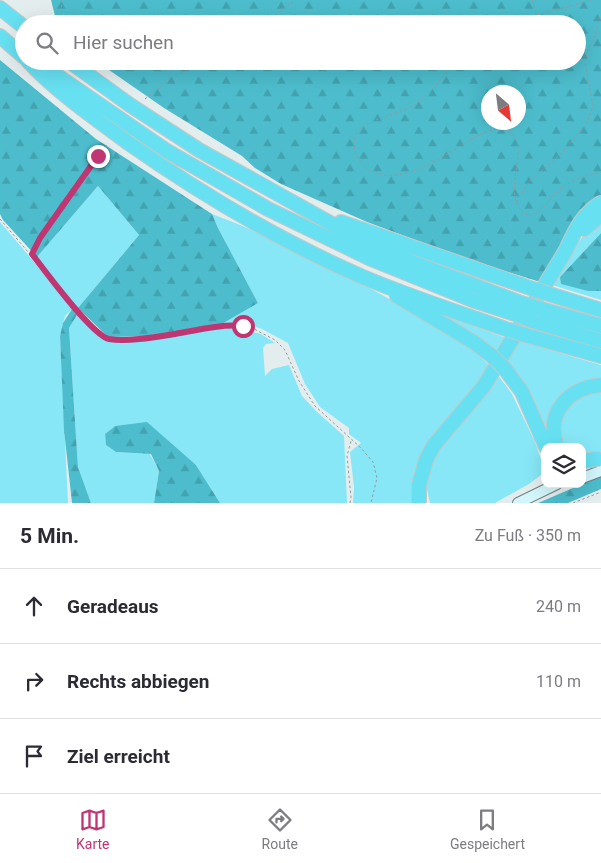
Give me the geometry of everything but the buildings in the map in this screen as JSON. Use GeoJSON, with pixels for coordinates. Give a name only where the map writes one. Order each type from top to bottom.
{"type":"FeatureCollection","features":[{"type":"Feature","properties":{"kind":"highway"},"geometry":{"type":"LineString","coordinates":[[0,8],[15,20]]}},
{"type":"Feature","properties":{"kind":"highway"},"geometry":{"type":"LineString","coordinates":[[0,36],[15,49]]}},
{"type":"Feature","properties":{"kind":"highway"},"geometry":{"type":"LineString","coordinates":[[35,70],[96,120],[175,174],[255,223],[364,277],[445,324],[492,356],[505,369],[522,392],[544,443]]}},
{"type":"Feature","properties":{"kind":"highway"},"geometry":{"type":"LineString","coordinates":[[49,70],[167,151],[268,209],[318,235],[387,266],[475,301],[521,309]]}},
{"type":"Feature","properties":{"kind":"highway"},"geometry":{"type":"LineString","coordinates":[[81,70],[130,105],[241,175],[357,238],[521,309],[601,341]]}},
{"type":"Feature","properties":{"kind":"highway"},"geometry":{"type":"LineString","coordinates":[[419,503],[418,494],[426,460],[434,444],[484,386],[566,250],[580,221],[601,203]]}},
{"type":"Feature","properties":{"kind":"highway"},"geometry":{"type":"LineString","coordinates":[[314,213],[549,294],[600,309]]}},
{"type":"Feature","properties":{"kind":"highway"},"geometry":{"type":"LineString","coordinates":[[566,250],[591,222],[601,215]]}},
{"type":"Feature","properties":{"kind":"highway"},"geometry":{"type":"LineString","coordinates":[[364,277],[509,330],[601,356]]}},
{"type":"Feature","properties":{"kind":"highway"},"geometry":{"type":"LineString","coordinates":[[537,315],[601,326]]}},
{"type":"Feature","properties":{"kind":"highway"},"geometry":{"type":"LineString","coordinates":[[556,443],[553,429],[559,409],[569,397],[578,391],[601,385]]}},
{"type":"Feature","properties":{"kind":"highway"},"geometry":{"type":"LineString","coordinates":[[586,462],[600,462]]}},
{"type":"Feature","properties":{"kind":"highway"},"geometry":{"type":"LineString","coordinates":[[422,476],[427,503]]}},
{"type":"Feature","properties":{"kind":"main road"},"geometry":{"type":"LineString","coordinates":[[586,465],[600,462]]}},
{"type":"Feature","properties":{"kind":"main road"},"geometry":{"type":"LineString","coordinates":[[586,474],[600,462]]}},
{"type":"Feature","properties":{"kind":"main road"},"geometry":{"type":"LineString","coordinates":[[518,503],[548,488]]}},
{"type":"Feature","properties":{"kind":"path"},"geometry":{"type":"LineString","coordinates":[[61,15],[62,0]]}},
{"type":"Feature","properties":{"kind":"path"},"geometry":{"type":"LineString","coordinates":[[276,15],[295,0]]}},
{"type":"Feature","properties":{"kind":"path"},"geometry":{"type":"LineString","coordinates":[[532,0],[537,15],[592,0]]}},
{"type":"Feature","properties":{"kind":"path"},"geometry":{"type":"LineString","coordinates":[[586,59],[601,15]]}},
{"type":"Feature","properties":{"kind":"path"},"geometry":{"type":"LineString","coordinates":[[516,202],[530,181],[564,152],[588,121],[593,106],[586,68]]}},
{"type":"Feature","properties":{"kind":"path"},"geometry":{"type":"LineString","coordinates":[[169,70],[170,78]]}},
{"type":"Feature","properties":{"kind":"path"},"geometry":{"type":"LineString","coordinates":[[145,99],[170,78],[187,70]]}},
{"type":"Feature","properties":{"kind":"path"},"geometry":{"type":"LineString","coordinates":[[449,70],[430,92],[414,106],[400,113],[364,125],[357,133],[354,142],[356,154],[366,167],[373,172],[386,176],[402,174],[436,161],[478,136],[501,129],[510,131],[514,136],[517,146],[517,168],[514,184],[516,202],[518,209],[529,216],[539,212],[561,188],[601,172]]}},
{"type":"Feature","properties":{"kind":"path"},"geometry":{"type":"LineString","coordinates":[[32,254],[40,238],[108,142]]}},
{"type":"Feature","properties":{"kind":"path"},"geometry":{"type":"LineString","coordinates":[[0,219],[32,254],[90,326],[108,338],[156,337],[230,325],[254,329],[275,340],[285,350],[307,396],[314,406],[368,455],[376,470],[376,484],[371,503]]}},
{"type":"Feature","properties":{"kind":"path"},"geometry":{"type":"LineString","coordinates":[[350,503],[346,456],[351,440]]}},
{"type":"Feature","properties":{"kind":"path"},"geometry":{"type":"LineString","coordinates":[[573,503],[601,492]]}},
{"type":"Feature","properties":{"kind":"shaded area"},"geometry":{"type":"Polygon","coordinates":[[[98,186],[139,235],[78,308],[37,257],[98,186]]]}},
{"type":"Feature","properties":{"kind":"shaded area"},"geometry":{"type":"Polygon","coordinates":[[[212,214],[280,242],[346,275],[473,349],[490,366],[487,373],[440,428],[414,503],[353,503],[354,487],[350,452],[361,443],[349,434],[349,428],[320,407],[305,384],[288,343],[248,324],[220,325],[258,303],[212,214]]]}},
{"type":"Feature","properties":{"kind":"shaded area"},"geometry":{"type":"Polygon","coordinates":[[[601,218],[601,233],[560,277],[588,291],[601,291],[601,300],[552,285],[573,249],[601,218]]]}},
{"type":"Feature","properties":{"kind":"shaded area"},"geometry":{"type":"Polygon","coordinates":[[[0,222],[72,309],[65,316],[60,336],[68,503],[0,503],[0,222]]]}},
{"type":"Feature","properties":{"kind":"shaded area"},"geometry":{"type":"Polygon","coordinates":[[[436,312],[506,338],[497,354],[436,312]]]}},
{"type":"Feature","properties":{"kind":"shaded area"},"geometry":{"type":"Polygon","coordinates":[[[77,315],[90,329],[105,339],[128,342],[233,327],[261,334],[275,343],[266,344],[263,348],[265,376],[272,369],[289,365],[302,396],[344,436],[347,503],[220,503],[196,465],[115,426],[105,434],[106,445],[116,452],[150,454],[159,471],[154,503],[91,503],[78,467],[69,328],[77,315]]]}},
{"type":"Feature","properties":{"kind":"shaded area"},"geometry":{"type":"Polygon","coordinates":[[[519,341],[601,365],[601,381],[582,386],[545,435],[506,362],[519,341]]]}},
{"type":"Feature","properties":{"kind":"shaded area"},"geometry":{"type":"Polygon","coordinates":[[[498,375],[512,394],[535,442],[541,459],[541,475],[495,503],[430,503],[426,485],[431,460],[498,375]]]}},
{"type":"Feature","properties":{"kind":"shaded area"},"geometry":{"type":"Polygon","coordinates":[[[601,388],[601,455],[586,458],[586,443],[559,443],[557,425],[573,398],[601,388]]]}},
{"type":"Feature","properties":{"kind":"green space"},"geometry":{"type":"Polygon","coordinates":[[[51,0],[601,0],[601,200],[574,218],[569,232],[539,281],[472,261],[367,222],[281,184],[255,168],[242,156],[164,108],[109,70],[586,70],[586,15],[55,15],[51,0]]]}},
{"type":"Feature","properties":{"kind":"green space"},"geometry":{"type":"Polygon","coordinates":[[[0,60],[96,139],[212,214],[258,303],[220,325],[157,336],[108,337],[78,308],[139,235],[98,186],[37,257],[3,220],[0,214],[0,60]]]}},
{"type":"Feature","properties":{"kind":"green space"},"geometry":{"type":"Polygon","coordinates":[[[601,233],[601,291],[588,291],[561,284],[560,277],[601,233]]]}},
{"type":"Feature","properties":{"kind":"green space"},"geometry":{"type":"Polygon","coordinates":[[[72,309],[77,315],[69,328],[78,467],[91,503],[72,503],[64,430],[60,336],[63,323],[72,309]]]}},
{"type":"Feature","properties":{"kind":"green space"},"geometry":{"type":"Polygon","coordinates":[[[147,422],[196,465],[220,503],[154,503],[159,471],[151,454],[116,452],[106,445],[105,434],[115,426],[147,422]]]}},
{"type":"Feature","properties":{"kind":"green space"},"geometry":{"type":"Polygon","coordinates":[[[601,476],[601,489],[568,503],[538,503],[573,488],[586,488],[586,482],[601,476]]]}},
{"type":"Feature","properties":{"kind":"route"},"geometry":{"type":"LineString","coordinates":[[98,156],[40,238],[32,254],[90,326],[108,338],[132,339],[230,325],[243,326]]}}]}
